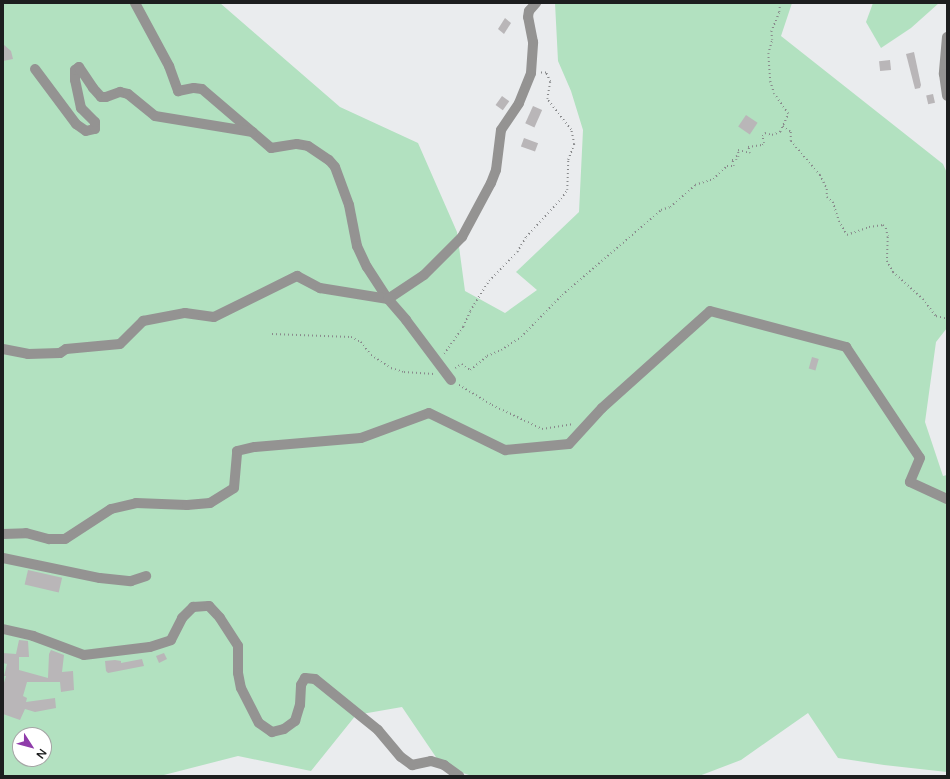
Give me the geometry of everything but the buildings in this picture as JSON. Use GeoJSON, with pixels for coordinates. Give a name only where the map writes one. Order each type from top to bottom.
{"type":"FeatureCollection","features":[{"type":"Feature","properties":{"kind":"street"},"geometry":{"type":"LineString","coordinates":[[135,3],[169,66],[178,92],[194,88],[202,89],[271,148],[297,144],[308,146],[329,160],[335,166],[348,205],[357,246],[367,267],[388,298],[451,380]]}},
{"type":"Feature","properties":{"kind":"street"},"geometry":{"type":"LineString","coordinates":[[3,350],[28,354],[60,353],[66,349],[120,344],[143,321],[185,313],[214,317],[297,276],[320,288],[388,298],[424,275],[462,238],[491,183],[496,170],[501,130],[519,103],[530,73],[533,42],[528,17],[530,11],[536,3]]}},
{"type":"Feature","properties":{"kind":"street"},"geometry":{"type":"LineString","coordinates":[[947,37],[944,74],[947,96]]}},
{"type":"Feature","properties":{"kind":"street"},"geometry":{"type":"LineString","coordinates":[[35,69],[76,124],[86,131],[95,129],[95,122],[81,108],[75,80],[75,70],[79,66],[93,88],[101,96],[106,97],[120,92],[128,94],[155,116],[253,132]]}},
{"type":"Feature","properties":{"kind":"street"},"geometry":{"type":"LineString","coordinates":[[3,534],[26,533],[49,539],[65,539],[111,509],[136,503],[187,505],[210,503],[234,488],[237,451],[255,447],[361,438],[429,413],[505,450],[569,444],[602,408],[710,311],[846,347],[920,458],[910,482],[947,499]]}},
{"type":"Feature","properties":{"kind":"street"},"geometry":{"type":"LineString","coordinates":[[3,558],[100,578],[131,581],[146,576]]}},
{"type":"Feature","properties":{"kind":"street"},"geometry":{"type":"LineString","coordinates":[[3,629],[33,636],[84,655],[150,647],[171,640],[182,618],[193,608],[209,606],[220,618],[238,646],[238,673],[241,688],[260,723],[272,732],[284,729],[295,721],[300,705],[301,685],[306,678],[315,679],[378,730],[401,757],[412,765],[431,761],[444,766],[459,776]]}},
{"type":"Feature","properties":{"kind":"path"},"geometry":{"type":"LineString","coordinates":[[591,420],[542,429],[492,405],[451,380],[458,365],[462,364],[470,370],[487,356],[501,350],[521,337],[562,295],[661,210],[670,207],[695,185],[713,179],[727,166],[734,166],[732,160],[736,160],[736,156],[738,157],[738,150],[750,153],[748,147],[762,145],[764,143],[762,136],[765,133],[772,135],[780,132],[788,114],[774,94],[770,82],[768,54],[771,46],[772,26],[779,12],[780,3]]}},
{"type":"Feature","properties":{"kind":"path"},"geometry":{"type":"LineString","coordinates":[[442,358],[445,350],[463,326],[470,311],[489,281],[517,252],[526,236],[561,199],[567,190],[568,160],[574,144],[571,130],[547,99],[550,82],[546,73],[540,73]]}},
{"type":"Feature","properties":{"kind":"path"},"geometry":{"type":"LineString","coordinates":[[783,125],[791,132],[791,141],[820,175],[827,189],[827,197],[833,202],[847,235],[869,227],[883,225],[886,228],[888,237],[887,261],[893,272],[924,299],[936,316],[947,319]]}},
{"type":"Feature","properties":{"kind":"path"},"geometry":{"type":"LineString","coordinates":[[272,334],[351,338],[361,342],[371,356],[391,368],[404,372],[435,374]]}},
{"type":"Feature","properties":{"kind":"green space"},"geometry":{"type":"Polygon","coordinates":[[[3,3],[220,3],[340,107],[418,143],[457,232],[465,291],[505,313],[537,290],[516,272],[579,212],[583,130],[571,91],[558,61],[555,3],[792,3],[781,36],[943,164],[947,173],[947,328],[936,342],[925,422],[943,476],[947,475],[947,772],[838,758],[808,713],[741,760],[699,776],[472,776],[442,766],[402,707],[356,715],[311,771],[238,756],[160,776],[3,776],[3,3]]]}},
{"type":"Feature","properties":{"kind":"green space"},"geometry":{"type":"Polygon","coordinates":[[[873,3],[939,3],[911,28],[881,48],[866,22],[873,3]]]}}]}
